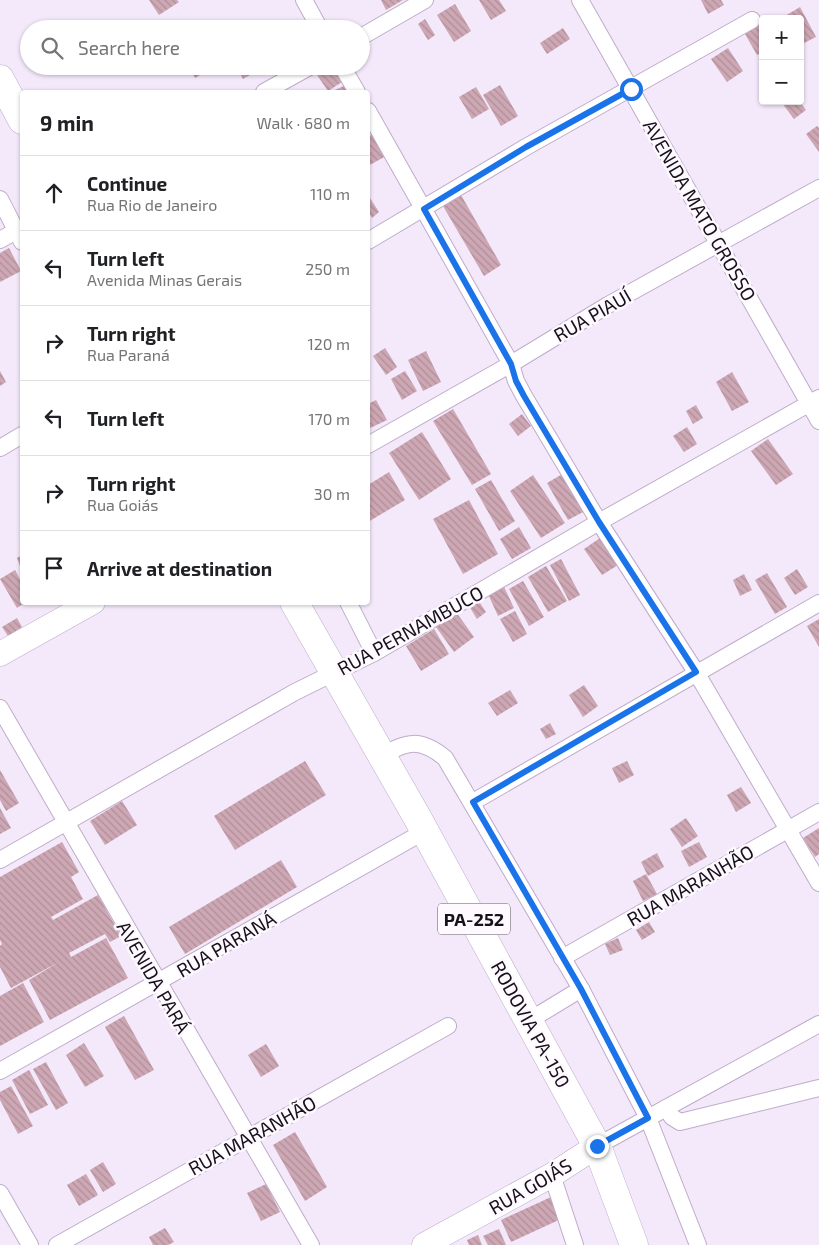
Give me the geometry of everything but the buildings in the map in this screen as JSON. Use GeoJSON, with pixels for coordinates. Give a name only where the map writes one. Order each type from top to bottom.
{"type":"FeatureCollection","features":[{"type":"Feature","properties":{"kind":"highway"},"geometry":{"type":"LineString","coordinates":[[0,79],[20,116]]}},
{"type":"Feature","properties":{"kind":"highway","name":"RODOVIA PA-150"},"geometry":{"type":"LineString","coordinates":[[296,605],[425,831],[530,1020],[597,1146],[634,1245]]}},
{"type":"Feature","properties":{"kind":"street"},"geometry":{"type":"LineString","coordinates":[[304,0],[315,20]]}},
{"type":"Feature","properties":{"kind":"street"},"geometry":{"type":"LineString","coordinates":[[370,32],[425,0]]}},
{"type":"Feature","properties":{"kind":"street","name":"AVENIDA MATO GROSSO"},"geometry":{"type":"LineString","coordinates":[[580,0],[718,245],[814,400],[819,421]]}},
{"type":"Feature","properties":{"kind":"street"},"geometry":{"type":"LineString","coordinates":[[370,240],[526,147],[752,20]]}},
{"type":"Feature","properties":{"kind":"street"},"geometry":{"type":"LineString","coordinates":[[268,90],[295,75]]}},
{"type":"Feature","properties":{"kind":"street"},"geometry":{"type":"LineString","coordinates":[[347,75],[356,90]]}},
{"type":"Feature","properties":{"kind":"street"},"geometry":{"type":"LineString","coordinates":[[370,114],[511,364],[516,381],[524,396],[599,522],[696,672],[819,883]]}},
{"type":"Feature","properties":{"kind":"street","name":"RUA PIAUÍ"},"geometry":{"type":"LineString","coordinates":[[370,444],[511,364],[608,305],[819,188]]}},
{"type":"Feature","properties":{"kind":"street"},"geometry":{"type":"LineString","coordinates":[[0,199],[19,237],[0,240]]}},
{"type":"Feature","properties":{"kind":"street","name":"RUA PERNAMBUCO"},"geometry":{"type":"LineString","coordinates":[[0,860],[295,692],[374,653],[814,400]]}},
{"type":"Feature","properties":{"kind":"street"},"geometry":{"type":"LineString","coordinates":[[0,448],[20,436]]}},
{"type":"Feature","properties":{"kind":"street"},"geometry":{"type":"LineString","coordinates":[[473,802],[819,602]]}},
{"type":"Feature","properties":{"kind":"street"},"geometry":{"type":"LineString","coordinates":[[0,654],[88,605]]}},
{"type":"Feature","properties":{"kind":"street"},"geometry":{"type":"LineString","coordinates":[[350,605],[374,653]]}},
{"type":"Feature","properties":{"kind":"street","name":"AVENIDA PARÁ"},"geometry":{"type":"LineString","coordinates":[[0,708],[311,1245]]}},
{"type":"Feature","properties":{"kind":"street"},"geometry":{"type":"LineString","coordinates":[[381,756],[409,743],[428,746],[445,758],[473,802],[581,989],[648,1118],[698,1245]]}},
{"type":"Feature","properties":{"kind":"street","name":"RUA MARANHÃO"},"geometry":{"type":"LineString","coordinates":[[562,958],[819,812]]}},
{"type":"Feature","properties":{"kind":"street","name":"RUA PARANÁ"},"geometry":{"type":"LineString","coordinates":[[0,1071],[425,831]]}},
{"type":"Feature","properties":{"kind":"street"},"geometry":{"type":"LineString","coordinates":[[530,1020],[581,989]]}},
{"type":"Feature","properties":{"kind":"street","name":"RUA GOIÁS"},"geometry":{"type":"LineString","coordinates":[[424,1245],[552,1175],[597,1146],[819,1024]]}},
{"type":"Feature","properties":{"kind":"street","name":"RUA MARANHÃO"},"geometry":{"type":"LineString","coordinates":[[57,1245],[448,1026]]}},
{"type":"Feature","properties":{"kind":"street"},"geometry":{"type":"LineString","coordinates":[[666,1108],[672,1117],[680,1122],[819,1088]]}},
{"type":"Feature","properties":{"kind":"street"},"geometry":{"type":"LineString","coordinates":[[552,1175],[575,1245]]}},
{"type":"Feature","properties":{"kind":"street"},"geometry":{"type":"LineString","coordinates":[[0,1193],[30,1245]]}},
{"type":"Feature","properties":{"kind":"route"},"geometry":{"type":"LineString","coordinates":[[597,1146],[648,1118],[581,989],[473,802],[696,672],[599,522],[524,396],[516,381],[511,364],[424,209],[526,147],[631,89]]}}]}
